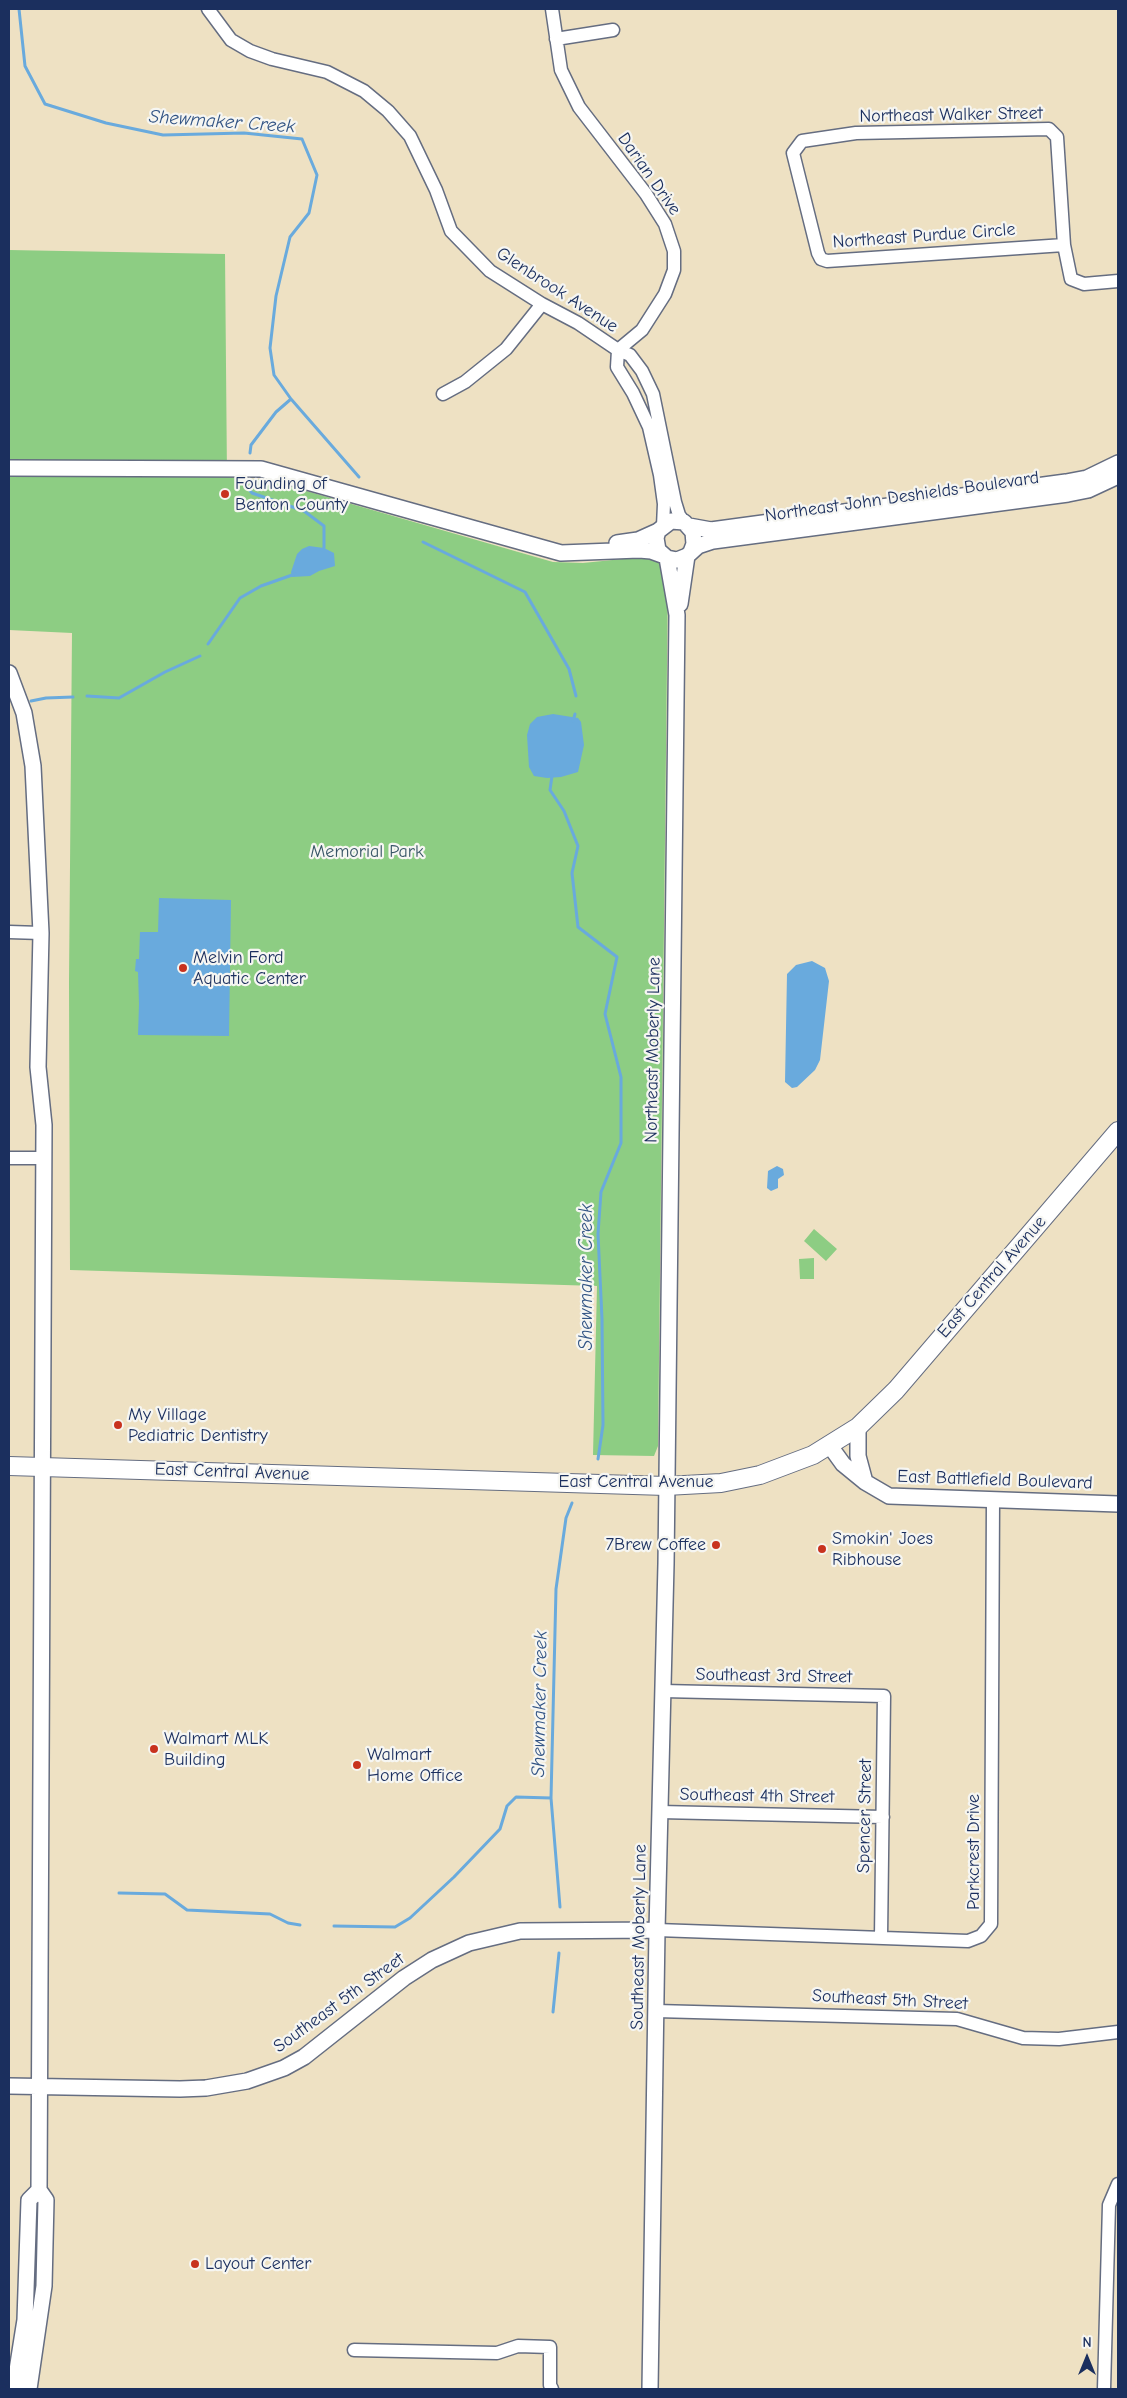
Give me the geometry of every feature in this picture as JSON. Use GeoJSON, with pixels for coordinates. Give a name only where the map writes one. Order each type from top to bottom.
{"type":"FeatureCollection","features":[{"type":"Feature","properties":{"kind":"main road","name":"East Central Avenue"},"geometry":{"type":"LineString","coordinates":[[9,1466],[666,1486],[702,1485],[747,1478],[785,1467],[830,1446],[858,1427],[896,1390],[1118,1131]]}},
{"type":"Feature","properties":{"kind":"street","name":"Glenbrook Avenue"},"geometry":{"type":"LineString","coordinates":[[208,9],[232,40],[250,51],[272,59],[327,72],[364,91],[388,111],[410,136],[436,190],[451,231],[490,271],[542,304],[578,323],[618,350]]}},
{"type":"Feature","properties":{"kind":"street","name":"Darian Drive"},"geometry":{"type":"LineString","coordinates":[[552,9],[561,70],[579,107],[646,194],[665,224],[674,252],[674,270],[665,294],[642,330],[618,350]]}},
{"type":"Feature","properties":{"kind":"street"},"geometry":{"type":"LineString","coordinates":[[556,39],[613,30]]}},
{"type":"Feature","properties":{"kind":"street","name":"Northeast Walker Street"},"geometry":{"type":"LineString","coordinates":[[802,141],[856,133],[1049,128],[1057,138],[1064,244],[1071,279],[1084,284],[1118,281]]}},
{"type":"Feature","properties":{"kind":"street","name":"Northeast Purdue Circle"},"geometry":{"type":"LineString","coordinates":[[802,141],[793,153],[794,161],[821,259],[827,261],[1064,244]]}},
{"type":"Feature","properties":{"kind":"street"},"geometry":{"type":"LineString","coordinates":[[443,394],[465,382],[506,349],[542,304]]}},
{"type":"Feature","properties":{"kind":"street"},"geometry":{"type":"LineString","coordinates":[[9,468],[261,469],[541,548],[561,552],[645,550],[664,556],[677,560],[689,554],[694,544],[694,536],[675,502],[653,394],[642,371],[630,355],[618,350],[617,367],[633,393],[649,427],[660,475],[664,504],[661,528],[656,545],[664,556]]}},
{"type":"Feature","properties":{"kind":"street","name":"Northeast John Deshields Boulevard"},"geometry":{"type":"LineString","coordinates":[[687,524],[711,530],[1066,482],[1087,478],[1118,463]]}},
{"type":"Feature","properties":{"kind":"street","name":"Northeast John Deshields Boulevard"},"geometry":{"type":"LineString","coordinates":[[689,554],[698,546],[713,541],[1088,490],[1118,476]]}},
{"type":"Feature","properties":{"kind":"street"},"geometry":{"type":"LineString","coordinates":[[592,551],[638,540],[671,521],[687,524]]}},
{"type":"Feature","properties":{"kind":"street","name":"Northeast Moberly Lane"},"geometry":{"type":"LineString","coordinates":[[666,1486],[678,615],[689,554]]}},
{"type":"Feature","properties":{"kind":"street","name":"Northeast Moberly Lane"},"geometry":{"type":"LineString","coordinates":[[664,556],[678,615]]}},
{"type":"Feature","properties":{"kind":"street"},"geometry":{"type":"LineString","coordinates":[[9,673],[24,713],[33,766],[41,933],[38,1067],[44,1125],[39,2190],[46,2200],[44,2286],[29,2389]]}},
{"type":"Feature","properties":{"kind":"street"},"geometry":{"type":"LineString","coordinates":[[9,932],[41,933]]}},
{"type":"Feature","properties":{"kind":"street"},"geometry":{"type":"LineString","coordinates":[[9,1158],[44,1158]]}},
{"type":"Feature","properties":{"kind":"street"},"geometry":{"type":"LineString","coordinates":[[858,1427],[858,1456],[865,1482]]}},
{"type":"Feature","properties":{"kind":"street","name":"East Battlefield Boulevard"},"geometry":{"type":"LineString","coordinates":[[830,1446],[842,1464],[865,1482],[889,1496],[1118,1504]]}},
{"type":"Feature","properties":{"kind":"street","name":"Southeast Moberly Lane"},"geometry":{"type":"LineString","coordinates":[[650,2389],[666,1486]]}},
{"type":"Feature","properties":{"kind":"street","name":"Parkcrest Drive"},"geometry":{"type":"LineString","coordinates":[[657,1930],[881,1936],[968,1941],[981,1936],[991,1924],[993,1500]]}},
{"type":"Feature","properties":{"kind":"street","name":"Southeast 3rd Street"},"geometry":{"type":"LineString","coordinates":[[663,1691],[884,1696]]}},
{"type":"Feature","properties":{"kind":"street","name":"Spencer Street"},"geometry":{"type":"LineString","coordinates":[[881,1936],[884,1696]]}},
{"type":"Feature","properties":{"kind":"street","name":"Southeast 4th Street"},"geometry":{"type":"LineString","coordinates":[[660,1812],[883,1817]]}},
{"type":"Feature","properties":{"kind":"street","name":"Southeast 5th Street"},"geometry":{"type":"LineString","coordinates":[[9,2086],[180,2090],[247,2081],[284,2068],[304,2057],[404,1978],[432,1960],[462,1946],[520,1931],[657,1930]]}},
{"type":"Feature","properties":{"kind":"street","name":"Southeast 5th Street"},"geometry":{"type":"LineString","coordinates":[[656,2011],[957,2019],[1024,2038],[1059,2038],[1118,2032]]}},
{"type":"Feature","properties":{"kind":"street"},"geometry":{"type":"LineString","coordinates":[[1104,2389],[1109,2205],[1117,2185]]}},
{"type":"Feature","properties":{"kind":"street"},"geometry":{"type":"LineString","coordinates":[[14,2389],[26,2320],[29,2200],[39,2190]]}},
{"type":"Feature","properties":{"kind":"street"},"geometry":{"type":"LineString","coordinates":[[354,2350],[497,2353],[518,2346],[550,2347],[550,2385],[552,2389]]}},
{"type":"Feature","properties":{"kind":"green space","name":"Memorial Park"},"geometry":{"type":"Polygon","coordinates":[[[9,250],[225,254],[227,477],[268,480],[553,562],[583,563],[642,557],[656,559],[664,566],[668,577],[658,1446],[654,1456],[593,1455],[597,1286],[70,1270],[69,982],[72,633],[9,630],[9,250]]]}},
{"type":"Feature","properties":{"kind":"green space"},"geometry":{"type":"Polygon","coordinates":[[[814,1229],[837,1249],[826,1261],[804,1241],[814,1229]]]}},
{"type":"Feature","properties":{"kind":"green space"},"geometry":{"type":"Polygon","coordinates":[[[814,1258],[814,1279],[800,1279],[799,1259],[814,1258]]]}},
{"type":"Feature","properties":{"kind":"water"},"geometry":{"type":"Polygon","coordinates":[[[309,546],[324,548],[334,553],[335,566],[310,576],[292,577],[291,572],[297,554],[309,546]]]}},
{"type":"Feature","properties":{"kind":"water"},"geometry":{"type":"Polygon","coordinates":[[[553,714],[578,718],[581,722],[584,745],[578,772],[561,777],[547,778],[534,776],[529,767],[527,735],[530,724],[537,717],[553,714]]]}},
{"type":"Feature","properties":{"kind":"water","name":"Melvin Ford Aquatic Center"},"geometry":{"type":"Polygon","coordinates":[[[159,898],[231,900],[229,1036],[138,1035],[138,972],[135,971],[136,959],[139,959],[140,932],[158,932],[159,898]]]}},
{"type":"Feature","properties":{"kind":"water"},"geometry":{"type":"Polygon","coordinates":[[[812,961],[825,968],[829,981],[820,1060],[815,1070],[797,1087],[792,1088],[785,1082],[787,974],[796,965],[812,961]]]}},
{"type":"Feature","properties":{"kind":"water"},"geometry":{"type":"Polygon","coordinates":[[[777,1166],[783,1169],[784,1175],[778,1179],[778,1188],[771,1191],[767,1188],[768,1171],[777,1166]]]}},
{"type":"Feature","properties":{"kind":"waterway","name":"Shewmaker Creek"},"geometry":{"type":"LineString","coordinates":[[19,9],[25,66],[45,104],[106,123],[163,135],[244,133],[302,139],[317,175],[309,213],[290,237],[276,296],[270,348],[274,375],[291,399],[359,477]]}},
{"type":"Feature","properties":{"kind":"waterway"},"geometry":{"type":"LineString","coordinates":[[250,453],[251,445],[276,412],[291,399]]}},
{"type":"Feature","properties":{"kind":"waterway"},"geometry":{"type":"LineString","coordinates":[[247,487],[252,493],[304,511],[324,526],[324,548],[322,550]]}},
{"type":"Feature","properties":{"kind":"waterway","name":"Shewmaker Creek"},"geometry":{"type":"LineString","coordinates":[[423,542],[525,592],[569,669],[576,696]]}},
{"type":"Feature","properties":{"kind":"waterway"},"geometry":{"type":"LineString","coordinates":[[208,644],[240,598],[261,586],[295,574]]}},
{"type":"Feature","properties":{"kind":"waterway"},"geometry":{"type":"LineString","coordinates":[[87,696],[119,698],[165,672],[200,656]]}},
{"type":"Feature","properties":{"kind":"waterway"},"geometry":{"type":"LineString","coordinates":[[31,701],[46,698],[73,697]]}},
{"type":"Feature","properties":{"kind":"waterway","name":"Shewmaker Creek"},"geometry":{"type":"LineString","coordinates":[[573,721],[575,714]]}},
{"type":"Feature","properties":{"kind":"waterway","name":"Shewmaker Creek"},"geometry":{"type":"LineString","coordinates":[[552,776],[550,790],[564,811],[578,846],[572,873],[578,927],[617,957],[605,1014],[621,1077],[621,1143],[601,1192],[598,1234],[602,1319],[603,1425],[598,1459]]}},
{"type":"Feature","properties":{"kind":"waterway","name":"Shewmaker Creek"},"geometry":{"type":"LineString","coordinates":[[560,1907],[551,1798],[556,1589],[566,1518],[572,1503]]}},
{"type":"Feature","properties":{"kind":"waterway"},"geometry":{"type":"LineString","coordinates":[[334,1926],[395,1927],[410,1918],[454,1877],[500,1829],[507,1806],[516,1797],[551,1798]]}},
{"type":"Feature","properties":{"kind":"waterway"},"geometry":{"type":"LineString","coordinates":[[119,1893],[165,1894],[187,1910],[270,1914],[288,1923],[300,1925]]}},
{"type":"Feature","properties":{"kind":"waterway","name":"Shewmaker Creek"},"geometry":{"type":"LineString","coordinates":[[553,2012],[559,1953]]}},
{"type":"Feature","properties":{"kind":"place","name":"Founding of Benton County"},"geometry":{"type":"Point","coordinates":[225,494]}},
{"type":"Feature","properties":{"kind":"place","name":"Melvin Ford Aquatic Center"},"geometry":{"type":"Point","coordinates":[183,968]}},
{"type":"Feature","properties":{"kind":"place","name":"My Village Pediatric Dentistry"},"geometry":{"type":"Point","coordinates":[118,1425]}},
{"type":"Feature","properties":{"kind":"place","name":"7Brew Coffee"},"geometry":{"type":"Point","coordinates":[716,1545]}},
{"type":"Feature","properties":{"kind":"place","name":"Smokin' Joes Ribhouse"},"geometry":{"type":"Point","coordinates":[822,1549]}},
{"type":"Feature","properties":{"kind":"place","name":"Walmart MLK Building"},"geometry":{"type":"Point","coordinates":[154,1749]}},
{"type":"Feature","properties":{"kind":"place","name":"Walmart Home Office"},"geometry":{"type":"Point","coordinates":[357,1765]}},
{"type":"Feature","properties":{"kind":"place","name":"Layout Center"},"geometry":{"type":"Point","coordinates":[195,2264]}}]}
